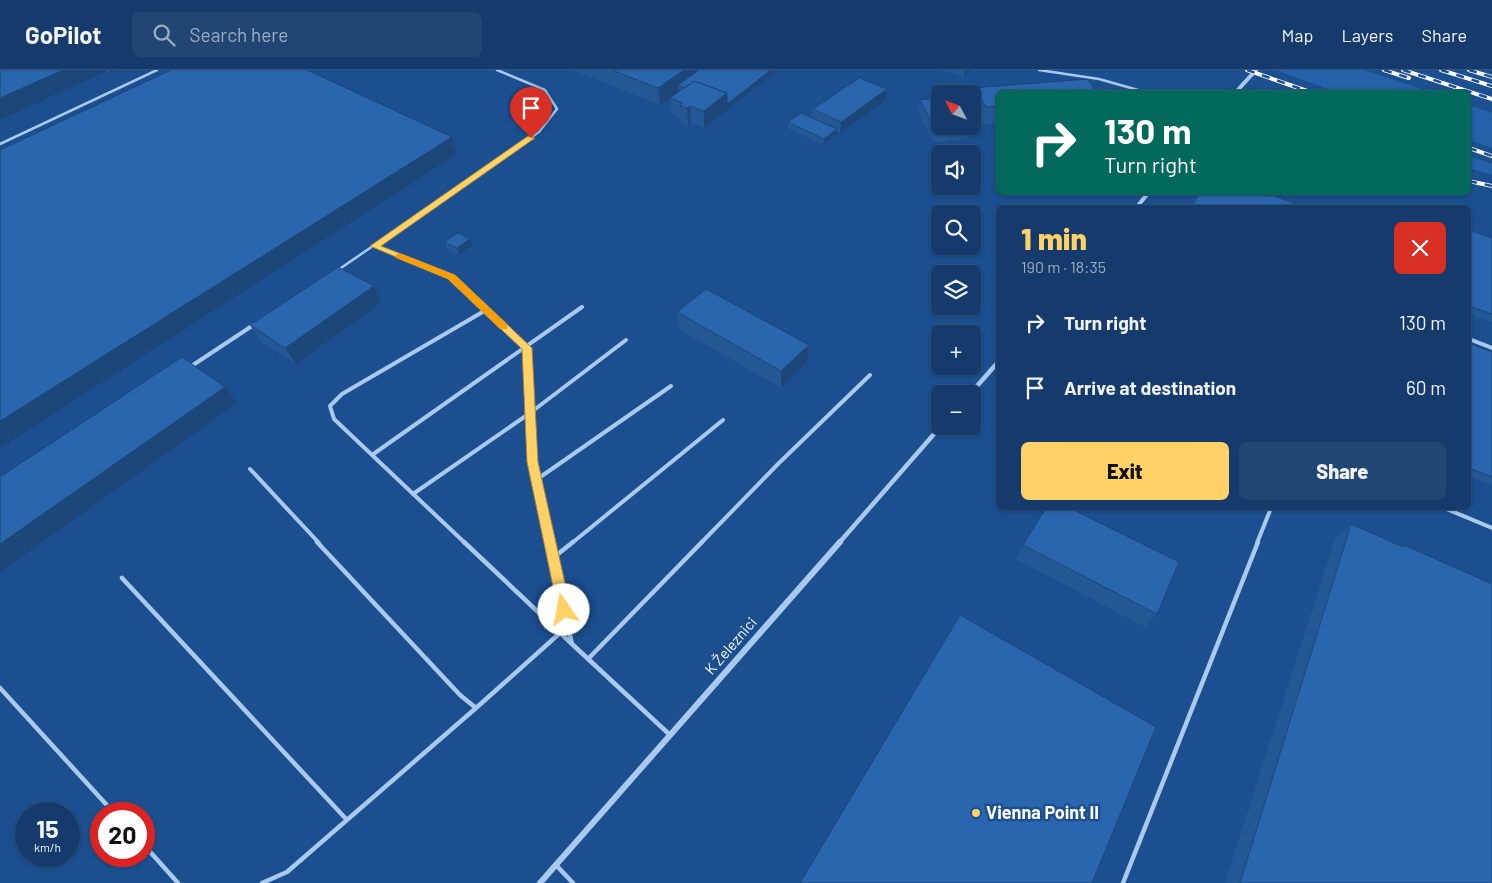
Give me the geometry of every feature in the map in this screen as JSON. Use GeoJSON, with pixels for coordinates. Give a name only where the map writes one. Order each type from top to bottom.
{"type":"FeatureCollection","features":[{"type":"Feature","properties":{"kind":"street"},"geometry":{"type":"LineString","coordinates":[[1238,90],[1256,70]]}},
{"type":"Feature","properties":{"kind":"street"},"geometry":{"type":"LineString","coordinates":[[1138,205],[1147,195]]}},
{"type":"Feature","properties":{"kind":"street"},"geometry":{"type":"LineString","coordinates":[[978,385],[996,364]]}},
{"type":"Feature","properties":{"kind":"street","name":"K Železnici"},"geometry":{"type":"LineString","coordinates":[[540,883],[933,435]]}},
{"type":"Feature","properties":{"kind":"lane"},"geometry":{"type":"LineString","coordinates":[[0,144],[158,70]]}},
{"type":"Feature","properties":{"kind":"lane"},"geometry":{"type":"LineString","coordinates":[[332,274],[538,132],[557,108],[545,90],[497,70]]}},
{"type":"Feature","properties":{"kind":"lane"},"geometry":{"type":"LineString","coordinates":[[1039,70],[1099,79],[1138,90]]}},
{"type":"Feature","properties":{"kind":"lane"},"geometry":{"type":"LineString","coordinates":[[374,246],[452,277],[527,348],[532,462],[572,644]]}},
{"type":"Feature","properties":{"kind":"lane"},"geometry":{"type":"LineString","coordinates":[[372,455],[527,348],[582,307]]}},
{"type":"Feature","properties":{"kind":"lane"},"geometry":{"type":"LineString","coordinates":[[486,310],[342,394],[330,406],[334,419],[670,735]]}},
{"type":"Feature","properties":{"kind":"lane"},"geometry":{"type":"LineString","coordinates":[[183,372],[258,323]]}},
{"type":"Feature","properties":{"kind":"lane"},"geometry":{"type":"LineString","coordinates":[[413,494],[530,413],[626,340]]}},
{"type":"Feature","properties":{"kind":"lane"},"geometry":{"type":"LineString","coordinates":[[1471,340],[1492,348]]}},
{"type":"Feature","properties":{"kind":"lane"},"geometry":{"type":"LineString","coordinates":[[588,659],[779,463],[870,375]]}},
{"type":"Feature","properties":{"kind":"lane"},"geometry":{"type":"LineString","coordinates":[[536,480],[671,386]]}},
{"type":"Feature","properties":{"kind":"lane"},"geometry":{"type":"LineString","coordinates":[[553,558],[723,420]]}},
{"type":"Feature","properties":{"kind":"lane"},"geometry":{"type":"LineString","coordinates":[[250,469],[460,695],[476,708]]}},
{"type":"Feature","properties":{"kind":"lane"},"geometry":{"type":"LineString","coordinates":[[1123,883],[1270,510]]}},
{"type":"Feature","properties":{"kind":"lane"},"geometry":{"type":"LineString","coordinates":[[1449,510],[1492,528]]}},
{"type":"Feature","properties":{"kind":"lane"},"geometry":{"type":"LineString","coordinates":[[122,578],[347,820]]}},
{"type":"Feature","properties":{"kind":"lane"},"geometry":{"type":"LineString","coordinates":[[262,883],[287,872],[560,633]]}},
{"type":"Feature","properties":{"kind":"lane"},"geometry":{"type":"LineString","coordinates":[[0,688],[104,802]]}},
{"type":"Feature","properties":{"kind":"lane"},"geometry":{"type":"LineString","coordinates":[[155,857],[178,883]]}},
{"type":"Feature","properties":{"kind":"lane"},"geometry":{"type":"LineString","coordinates":[[556,865],[573,883]]}},
{"type":"Feature","properties":{"kind":"shaded area"},"geometry":{"type":"Polygon","coordinates":[[[1276,70],[1364,70],[1425,90],[1331,90],[1276,70]]]}},
{"type":"Feature","properties":{"kind":"shaded area"},"geometry":{"type":"Polygon","coordinates":[[[1471,106],[1492,113],[1492,148],[1471,141],[1471,106]]]}},
{"type":"Feature","properties":{"kind":"shaded area"},"geometry":{"type":"Polygon","coordinates":[[[1471,157],[1492,164],[1492,175],[1471,169],[1471,157]]]}},
{"type":"Feature","properties":{"kind":"building"},"geometry":{"type":"Polygon","coordinates":[[[0,70],[63,70],[0,98],[0,70]]]}},
{"type":"Feature","properties":{"kind":"building"},"geometry":{"type":"Polygon","coordinates":[[[171,70],[307,70],[452,137],[0,421],[0,150],[171,70]]]}},
{"type":"Feature","properties":{"kind":"building"},"geometry":{"type":"Polygon","coordinates":[[[612,70],[684,70],[658,88],[612,70]]]}},
{"type":"Feature","properties":{"kind":"building"},"geometry":{"type":"Polygon","coordinates":[[[699,70],[771,70],[727,104],[727,93],[694,81],[685,88],[678,85],[699,70]]]}},
{"type":"Feature","properties":{"kind":"building"},"geometry":{"type":"Polygon","coordinates":[[[859,78],[887,89],[841,122],[813,109],[859,78]]]}},
{"type":"Feature","properties":{"kind":"building"},"geometry":{"type":"Polygon","coordinates":[[[1087,79],[1095,90],[996,90],[996,106],[986,107],[981,99],[981,87],[1087,79]]]}},
{"type":"Feature","properties":{"kind":"building"},"geometry":{"type":"Polygon","coordinates":[[[694,81],[727,93],[704,111],[690,106],[687,108],[680,106],[683,103],[670,98],[694,81]]]}},
{"type":"Feature","properties":{"kind":"building"},"geometry":{"type":"Polygon","coordinates":[[[931,99],[931,122],[920,100],[931,99]]]}},
{"type":"Feature","properties":{"kind":"building"},"geometry":{"type":"Polygon","coordinates":[[[801,113],[837,129],[824,139],[788,122],[801,113]]]}},
{"type":"Feature","properties":{"kind":"building"},"geometry":{"type":"Polygon","coordinates":[[[1198,195],[1271,195],[1297,204],[1296,205],[1193,205],[1198,195]]]}},
{"type":"Feature","properties":{"kind":"building"},"geometry":{"type":"Polygon","coordinates":[[[1471,231],[1492,238],[1492,314],[1471,307],[1471,231]]]}},
{"type":"Feature","properties":{"kind":"building"},"geometry":{"type":"Polygon","coordinates":[[[458,233],[470,239],[457,248],[444,242],[458,233]]]}},
{"type":"Feature","properties":{"kind":"building"},"geometry":{"type":"Polygon","coordinates":[[[338,267],[374,286],[285,348],[250,325],[338,267]]]}},
{"type":"Feature","properties":{"kind":"building"},"geometry":{"type":"Polygon","coordinates":[[[706,289],[809,345],[781,371],[677,312],[706,289]]]}},
{"type":"Feature","properties":{"kind":"building"},"geometry":{"type":"Polygon","coordinates":[[[1471,344],[1492,352],[1492,477],[1471,469],[1471,344]]]}},
{"type":"Feature","properties":{"kind":"building"},"geometry":{"type":"Polygon","coordinates":[[[182,357],[225,387],[0,544],[0,477],[182,357]]]}},
{"type":"Feature","properties":{"kind":"building"},"geometry":{"type":"Polygon","coordinates":[[[1045,510],[1074,510],[1179,562],[1157,614],[1023,545],[1045,510]]]}},
{"type":"Feature","properties":{"kind":"building"},"geometry":{"type":"Polygon","coordinates":[[[1351,524],[1492,584],[1492,883],[1240,883],[1351,524]]]}},
{"type":"Feature","properties":{"kind":"building","name":"Vienna Point II"},"geometry":{"type":"Polygon","coordinates":[[[960,615],[1156,727],[1092,883],[800,883],[960,615]]]}},
{"type":"Feature","properties":{"kind":"railway"},"geometry":{"type":"LineString","coordinates":[[1247,70],[1304,90]]}},
{"type":"Feature","properties":{"kind":"railway"},"geometry":{"type":"LineString","coordinates":[[1384,70],[1409,78]]}},
{"type":"Feature","properties":{"kind":"railway"},"geometry":{"type":"LineString","coordinates":[[1403,70],[1464,90]]}},
{"type":"Feature","properties":{"kind":"railway"},"geometry":{"type":"LineString","coordinates":[[1441,70],[1492,86]]}},
{"type":"Feature","properties":{"kind":"railway"},"geometry":{"type":"LineString","coordinates":[[1469,70],[1492,77]]}},
{"type":"Feature","properties":{"kind":"railway"},"geometry":{"type":"LineString","coordinates":[[1471,92],[1492,99]]}},
{"type":"Feature","properties":{"kind":"railway"},"geometry":{"type":"LineString","coordinates":[[1471,149],[1492,156]]}},
{"type":"Feature","properties":{"kind":"railway"},"geometry":{"type":"LineString","coordinates":[[1471,181],[1492,186]]}},
{"type":"Feature","properties":{"kind":"slow traffic"},"geometry":{"type":"LineString","coordinates":[[399,256],[452,277],[476,302],[504,326]]}},
{"type":"Feature","properties":{"kind":"place","name":"Vienna Point II"},"geometry":{"type":"Point","coordinates":[976,813]}},
{"type":"Feature","properties":{"kind":"route"},"geometry":{"type":"LineString","coordinates":[[531,138],[374,246],[452,277],[476,302],[527,348],[532,462],[564,610]]}}]}
